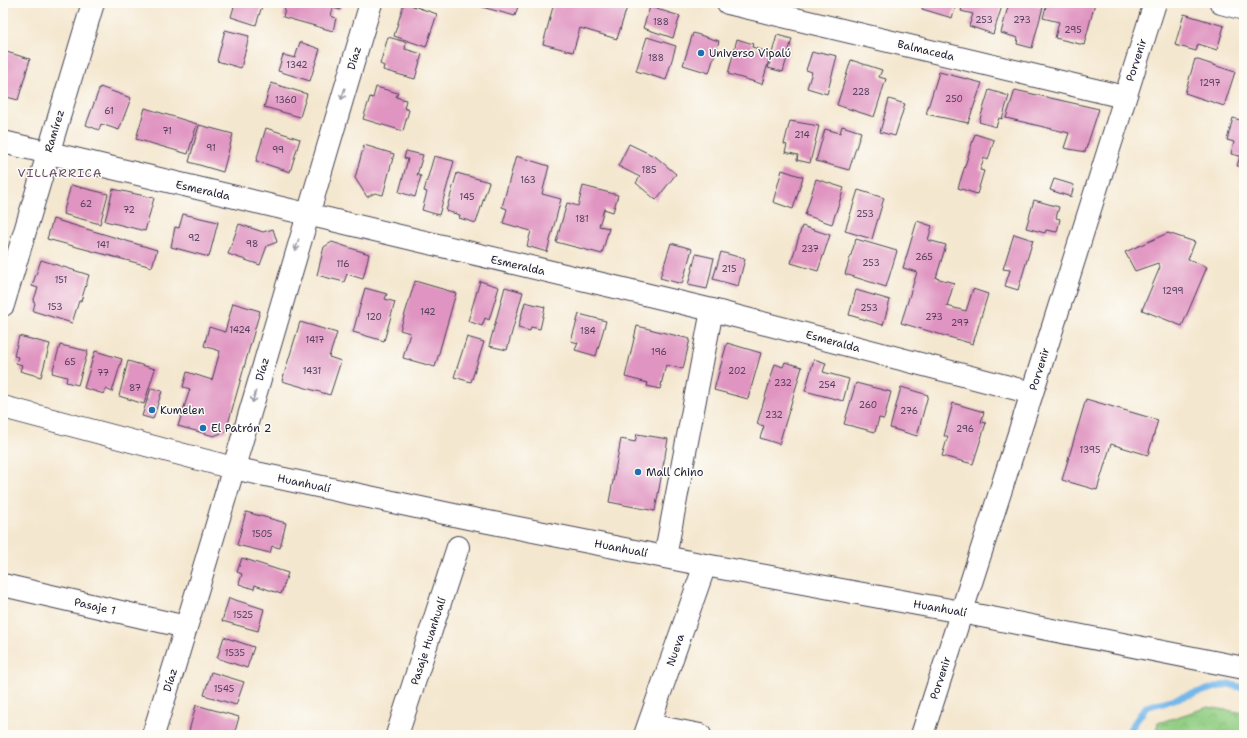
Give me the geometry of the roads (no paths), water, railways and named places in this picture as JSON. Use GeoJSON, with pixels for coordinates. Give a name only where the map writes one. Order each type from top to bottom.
{"type":"FeatureCollection","features":[{"type":"Feature","properties":{"kind":"street","name":"Ramírez"},"geometry":{"type":"LineString","coordinates":[[3,305],[47,153],[93,3]]}},
{"type":"Feature","properties":{"kind":"street","name":"Díaz"},"geometry":{"type":"LineString","coordinates":[[153,735],[233,468],[306,215],[371,3]]}},
{"type":"Feature","properties":{"kind":"street","name":"Balmaceda"},"geometry":{"type":"LineString","coordinates":[[728,3],[754,6],[1124,97]]}},
{"type":"Feature","properties":{"kind":"street","name":"Porvenir"},"geometry":{"type":"LineString","coordinates":[[922,735],[1155,3]]}},
{"type":"Feature","properties":{"kind":"street"},"geometry":{"type":"LineString","coordinates":[[1221,3],[1244,9]]}},
{"type":"Feature","properties":{"kind":"street","name":"Esmeralda"},"geometry":{"type":"LineString","coordinates":[[3,142],[712,310],[1032,393]]}},
{"type":"Feature","properties":{"kind":"street"},"geometry":{"type":"LineString","coordinates":[[665,557],[712,310]]}},
{"type":"Feature","properties":{"kind":"street","name":"Huanhualí"},"geometry":{"type":"LineString","coordinates":[[3,407],[233,468],[705,565],[961,612],[1244,668]]}},
{"type":"Feature","properties":{"kind":"street","name":"Pasaje Huanhualí"},"geometry":{"type":"LineString","coordinates":[[397,735],[458,547]]}},
{"type":"Feature","properties":{"kind":"street","name":"Nueva"},"geometry":{"type":"LineString","coordinates":[[647,730],[705,565]]}},
{"type":"Feature","properties":{"kind":"street","name":"Pasaje 1"},"geometry":{"type":"LineString","coordinates":[[3,585],[186,627]]}},
{"type":"Feature","properties":{"kind":"street"},"geometry":{"type":"LineString","coordinates":[[647,730],[700,735]]}},
{"type":"Feature","properties":{"kind":"waterway"},"geometry":{"type":"LineString","coordinates":[[1126,735],[1146,707],[1228,684],[1244,688]]}},
{"type":"Feature","properties":{"kind":"place","name":"Universo Vipalú"},"geometry":{"type":"Point","coordinates":[701,53]}},
{"type":"Feature","properties":{"kind":"place","name":"Kumelen"},"geometry":{"type":"Point","coordinates":[152,410]}},
{"type":"Feature","properties":{"kind":"place","name":"El Patrón 2"},"geometry":{"type":"Point","coordinates":[203,428]}},
{"type":"Feature","properties":{"kind":"place","name":"Mall Chino"},"geometry":{"type":"Point","coordinates":[638,472]}},
{"type":"Feature","properties":{"kind":"district","name":"VILLARRICA"},"geometry":{"type":"Point","coordinates":[60,173]}}]}
